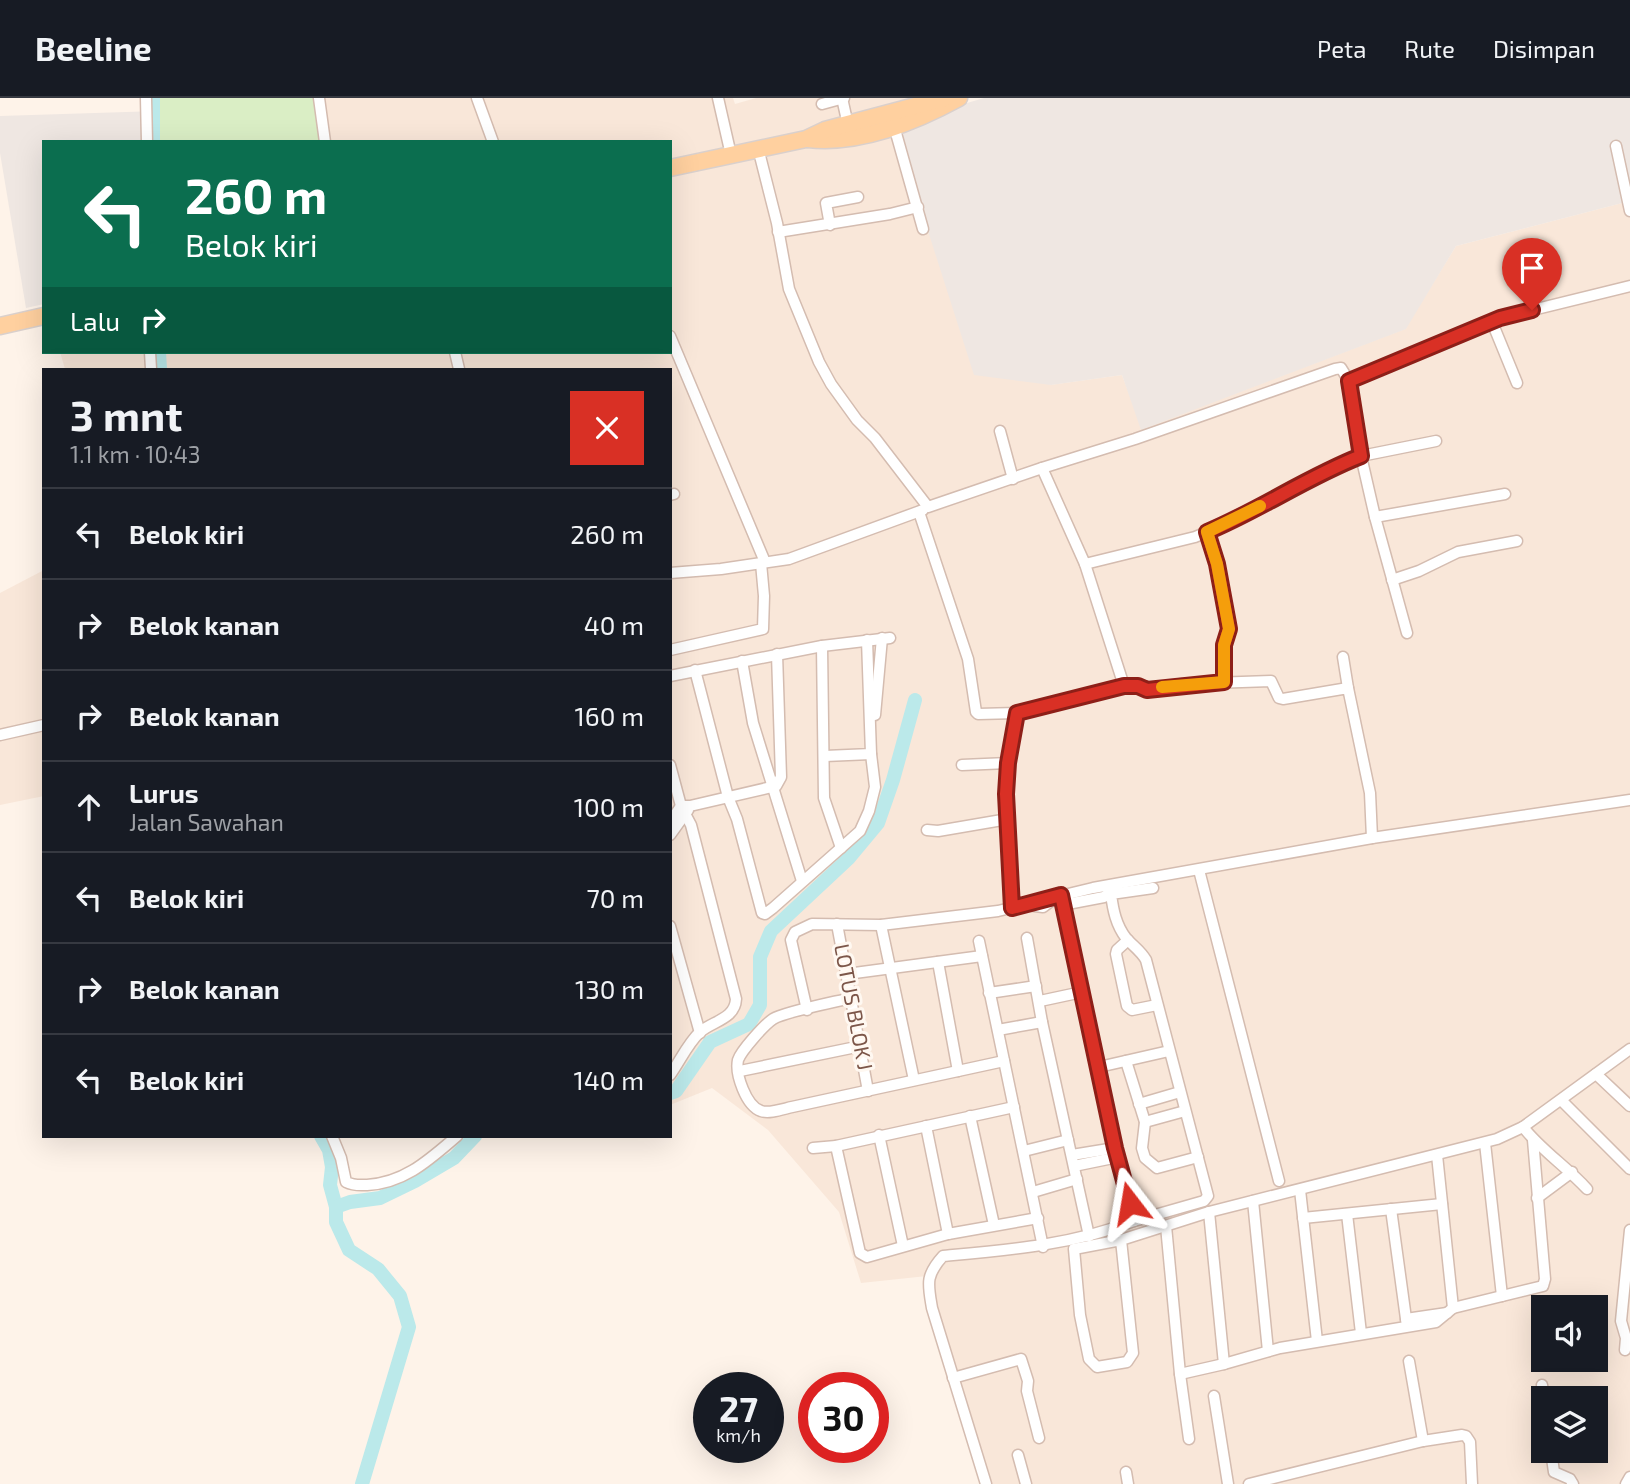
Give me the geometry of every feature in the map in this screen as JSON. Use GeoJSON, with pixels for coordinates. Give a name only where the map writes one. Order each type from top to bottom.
{"type":"FeatureCollection","features":[{"type":"Feature","properties":{"kind":"main road"},"geometry":{"type":"LineString","coordinates":[[672,168],[806,139],[847,122],[880,125],[921,101],[944,98]]}},
{"type":"Feature","properties":{"kind":"main road"},"geometry":{"type":"LineString","coordinates":[[806,139],[829,142],[880,125],[930,114],[959,98]]}},
{"type":"Feature","properties":{"kind":"main road"},"geometry":{"type":"LineString","coordinates":[[0,326],[42,316]]}},
{"type":"Feature","properties":{"kind":"street"},"geometry":{"type":"LineString","coordinates":[[146,98],[147,140]]}},
{"type":"Feature","properties":{"kind":"street"},"geometry":{"type":"LineString","coordinates":[[319,98],[325,140]]}},
{"type":"Feature","properties":{"kind":"street"},"geometry":{"type":"LineString","coordinates":[[477,98],[492,140]]}},
{"type":"Feature","properties":{"kind":"street"},"geometry":{"type":"LineString","coordinates":[[719,98],[730,155]]}},
{"type":"Feature","properties":{"kind":"street"},"geometry":{"type":"LineString","coordinates":[[822,104],[843,101],[847,122]]}},
{"type":"Feature","properties":{"kind":"street"},"geometry":{"type":"LineString","coordinates":[[880,125],[911,209],[923,229]]}},
{"type":"Feature","properties":{"kind":"street"},"geometry":{"type":"LineString","coordinates":[[1616,146],[1630,211]]}},
{"type":"Feature","properties":{"kind":"street"},"geometry":{"type":"LineString","coordinates":[[758,148],[789,289],[819,362],[844,402],[890,458],[924,510],[968,659],[978,714],[1017,713],[1131,686],[1147,690],[1224,682],[1270,681],[1279,698],[1283,699],[1348,688]]}},
{"type":"Feature","properties":{"kind":"street"},"geometry":{"type":"LineString","coordinates":[[830,225],[827,202],[858,197]]}},
{"type":"Feature","properties":{"kind":"street"},"geometry":{"type":"LineString","coordinates":[[778,232],[911,209]]}},
{"type":"Feature","properties":{"kind":"street"},"geometry":{"type":"LineString","coordinates":[[1519,258],[1532,310]]}},
{"type":"Feature","properties":{"kind":"street"},"geometry":{"type":"LineString","coordinates":[[1349,381],[1492,322],[1630,286]]}},
{"type":"Feature","properties":{"kind":"street"},"geometry":{"type":"LineString","coordinates":[[1492,322],[1517,383]]}},
{"type":"Feature","properties":{"kind":"street"},"geometry":{"type":"LineString","coordinates":[[672,341],[763,563],[764,596],[763,629],[672,650]]}},
{"type":"Feature","properties":{"kind":"street"},"geometry":{"type":"LineString","coordinates":[[672,573],[789,559],[1042,468],[1341,368],[1349,381],[1361,456],[1407,634]]}},
{"type":"Feature","properties":{"kind":"street"},"geometry":{"type":"LineString","coordinates":[[1000,431],[1013,479]]}},
{"type":"Feature","properties":{"kind":"street"},"geometry":{"type":"LineString","coordinates":[[1085,564],[1195,537],[1231,522],[1319,474],[1361,456],[1436,442]]}},
{"type":"Feature","properties":{"kind":"street"},"geometry":{"type":"LineString","coordinates":[[1042,468],[1085,564],[1131,686]]}},
{"type":"Feature","properties":{"kind":"street"},"geometry":{"type":"LineString","coordinates":[[1375,517],[1506,494]]}},
{"type":"Feature","properties":{"kind":"street"},"geometry":{"type":"LineString","coordinates":[[1207,532],[1217,564],[1229,629],[1224,682]]}},
{"type":"Feature","properties":{"kind":"street"},"geometry":{"type":"LineString","coordinates":[[1392,580],[1419,571],[1458,552],[1517,541]]}},
{"type":"Feature","properties":{"kind":"street"},"geometry":{"type":"LineString","coordinates":[[672,676],[822,646],[886,638],[875,718],[871,727]]}},
{"type":"Feature","properties":{"kind":"street"},"geometry":{"type":"LineString","coordinates":[[695,670],[728,797],[737,819],[762,913],[765,914],[860,831],[869,811],[875,787],[871,754],[867,640]]}},
{"type":"Feature","properties":{"kind":"street"},"geometry":{"type":"LineString","coordinates":[[822,646],[824,798],[841,848]]}},
{"type":"Feature","properties":{"kind":"street"},"geometry":{"type":"LineString","coordinates":[[672,820],[686,808],[773,786],[779,782],[777,654]]}},
{"type":"Feature","properties":{"kind":"street"},"geometry":{"type":"LineString","coordinates":[[1343,657],[1370,793],[1372,838]]}},
{"type":"Feature","properties":{"kind":"street"},"geometry":{"type":"LineString","coordinates":[[742,661],[753,723],[803,881]]}},
{"type":"Feature","properties":{"kind":"street"},"geometry":{"type":"LineString","coordinates":[[1012,908],[1008,758],[1017,713]]}},
{"type":"Feature","properties":{"kind":"street"},"geometry":{"type":"LineString","coordinates":[[0,735],[42,725]]}},
{"type":"Feature","properties":{"kind":"street"},"geometry":{"type":"LineString","coordinates":[[825,756],[871,754]]}},
{"type":"Feature","properties":{"kind":"street"},"geometry":{"type":"LineString","coordinates":[[962,765],[1008,758]]}},
{"type":"Feature","properties":{"kind":"street"},"geometry":{"type":"LineString","coordinates":[[672,770],[691,825],[736,999],[731,1013],[700,1033],[672,1071]]}},
{"type":"Feature","properties":{"kind":"street"},"geometry":{"type":"LineString","coordinates":[[807,1010],[791,940],[794,932],[812,924],[881,925],[1024,905],[1042,907],[1061,898],[1116,884],[1372,838],[1630,800]]}},
{"type":"Feature","properties":{"kind":"street"},"geometry":{"type":"LineString","coordinates":[[672,832],[686,808]]}},
{"type":"Feature","properties":{"kind":"street"},"geometry":{"type":"LineString","coordinates":[[927,830],[938,831],[1008,820]]}},
{"type":"Feature","properties":{"kind":"street"},"geometry":{"type":"LineString","coordinates":[[1199,870],[1279,1181]]}},
{"type":"Feature","properties":{"kind":"street"},"geometry":{"type":"LineString","coordinates":[[986,1484],[932,1308],[928,1282],[931,1268],[943,1256],[1044,1247],[1089,1236],[1204,1201],[1208,1196],[1146,960],[1117,925],[1111,894],[1116,884]]}},
{"type":"Feature","properties":{"kind":"street"},"geometry":{"type":"LineString","coordinates":[[1061,898],[1153,888]]}},
{"type":"Feature","properties":{"kind":"street"},"geometry":{"type":"LineString","coordinates":[[1061,898],[1116,1152],[1134,1222]]}},
{"type":"Feature","properties":{"kind":"street","name":"LOTUS BLOK J"},"geometry":{"type":"LineString","coordinates":[[837,924],[868,1091]]}},
{"type":"Feature","properties":{"kind":"street"},"geometry":{"type":"LineString","coordinates":[[881,925],[914,1080]]}},
{"type":"Feature","properties":{"kind":"street"},"geometry":{"type":"LineString","coordinates":[[672,933],[700,1033]]}},
{"type":"Feature","properties":{"kind":"street"},"geometry":{"type":"LineString","coordinates":[[1027,938],[1042,1022],[1089,1236]]}},
{"type":"Feature","properties":{"kind":"street"},"geometry":{"type":"LineString","coordinates":[[1128,940],[1116,954],[1129,1009],[1157,1005]]}},
{"type":"Feature","properties":{"kind":"street"},"geometry":{"type":"LineString","coordinates":[[979,941],[1044,1247]]}},
{"type":"Feature","properties":{"kind":"street"},"geometry":{"type":"LineString","coordinates":[[847,974],[982,956]]}},
{"type":"Feature","properties":{"kind":"street"},"geometry":{"type":"LineString","coordinates":[[938,962],[958,1071]]}},
{"type":"Feature","properties":{"kind":"street"},"geometry":{"type":"LineString","coordinates":[[989,993],[1036,986]]}},
{"type":"Feature","properties":{"kind":"street"},"geometry":{"type":"LineString","coordinates":[[1040,1001],[1082,992]]}},
{"type":"Feature","properties":{"kind":"street"},"geometry":{"type":"LineString","coordinates":[[851,998],[773,1019],[742,1052],[737,1063],[746,1100],[764,1113],[1004,1061]]}},
{"type":"Feature","properties":{"kind":"street"},"geometry":{"type":"LineString","coordinates":[[998,1030],[1042,1022]]}},
{"type":"Feature","properties":{"kind":"street"},"geometry":{"type":"LineString","coordinates":[[740,1071],[861,1046]]}},
{"type":"Feature","properties":{"kind":"street"},"geometry":{"type":"LineString","coordinates":[[1121,1240],[1133,1353],[1127,1362],[1097,1367],[1089,1359],[1080,1315],[1074,1249],[1121,1240],[1209,1212],[1485,1143],[1523,1126],[1630,1049]]}},
{"type":"Feature","properties":{"kind":"street"},"geometry":{"type":"LineString","coordinates":[[1099,1068],[1169,1051]]}},
{"type":"Feature","properties":{"kind":"street"},"geometry":{"type":"LineString","coordinates":[[1126,1061],[1145,1122],[1142,1148],[1149,1164],[1157,1168],[1198,1157]]}},
{"type":"Feature","properties":{"kind":"street"},"geometry":{"type":"LineString","coordinates":[[1596,1074],[1630,1107]]}},
{"type":"Feature","properties":{"kind":"street"},"geometry":{"type":"LineString","coordinates":[[1139,1104],[1180,1091]]}},
{"type":"Feature","properties":{"kind":"street"},"geometry":{"type":"LineString","coordinates":[[1561,1100],[1630,1169]]}},
{"type":"Feature","properties":{"kind":"street"},"geometry":{"type":"LineString","coordinates":[[813,1148],[836,1146],[1014,1107]]}},
{"type":"Feature","properties":{"kind":"street"},"geometry":{"type":"LineString","coordinates":[[1145,1122],[1185,1111]]}},
{"type":"Feature","properties":{"kind":"street"},"geometry":{"type":"LineString","coordinates":[[970,1116],[994,1224]]}},
{"type":"Feature","properties":{"kind":"street"},"geometry":{"type":"LineString","coordinates":[[926,1126],[948,1234]]}},
{"type":"Feature","properties":{"kind":"street"},"geometry":{"type":"LineString","coordinates":[[1523,1126],[1533,1140],[1572,1172],[1587,1189]]}},
{"type":"Feature","properties":{"kind":"street"},"geometry":{"type":"LineString","coordinates":[[879,1135],[903,1246]]}},
{"type":"Feature","properties":{"kind":"street"},"geometry":{"type":"LineString","coordinates":[[333,1138],[346,1182],[353,1186],[380,1184],[413,1171],[454,1138]]}},
{"type":"Feature","properties":{"kind":"street"},"geometry":{"type":"LineString","coordinates":[[1024,1151],[1068,1140]]}},
{"type":"Feature","properties":{"kind":"street"},"geometry":{"type":"LineString","coordinates":[[1180,1374],[1268,1351],[1407,1322],[1543,1286],[1545,1279],[1533,1140]]}},
{"type":"Feature","properties":{"kind":"street"},"geometry":{"type":"LineString","coordinates":[[1485,1143],[1502,1296]]}},
{"type":"Feature","properties":{"kind":"street"},"geometry":{"type":"LineString","coordinates":[[836,1146],[860,1254],[867,1257],[948,1234],[1038,1218]]}},
{"type":"Feature","properties":{"kind":"street"},"geometry":{"type":"LineString","coordinates":[[1072,1155],[1116,1152]]}},
{"type":"Feature","properties":{"kind":"street"},"geometry":{"type":"LineString","coordinates":[[1074,1166],[1116,1152]]}},
{"type":"Feature","properties":{"kind":"street"},"geometry":{"type":"LineString","coordinates":[[1437,1154],[1450,1310]]}},
{"type":"Feature","properties":{"kind":"street"},"geometry":{"type":"LineString","coordinates":[[1537,1198],[1572,1172]]}},
{"type":"Feature","properties":{"kind":"street"},"geometry":{"type":"LineString","coordinates":[[1033,1192],[1077,1179]]}},
{"type":"Feature","properties":{"kind":"street"},"geometry":{"type":"LineString","coordinates":[[1300,1190],[1317,1341]]}},
{"type":"Feature","properties":{"kind":"street"},"geometry":{"type":"LineString","coordinates":[[1253,1202],[1268,1351]]}},
{"type":"Feature","properties":{"kind":"street"},"geometry":{"type":"LineString","coordinates":[[1303,1218],[1442,1204]]}},
{"type":"Feature","properties":{"kind":"street"},"geometry":{"type":"LineString","coordinates":[[1391,1209],[1407,1322]]}},
{"type":"Feature","properties":{"kind":"street"},"geometry":{"type":"LineString","coordinates":[[1209,1212],[1224,1364]]}},
{"type":"Feature","properties":{"kind":"street"},"geometry":{"type":"LineString","coordinates":[[1347,1214],[1361,1333]]}},
{"type":"Feature","properties":{"kind":"street"},"geometry":{"type":"LineString","coordinates":[[1166,1226],[1189,1439]]}},
{"type":"Feature","properties":{"kind":"street"},"geometry":{"type":"LineString","coordinates":[[1625,1350],[1626,1338],[1621,1321],[1630,1230]]}},
{"type":"Feature","properties":{"kind":"street"},"geometry":{"type":"LineString","coordinates":[[953,1378],[1021,1359],[1028,1381],[1027,1391],[1038,1438]]}},
{"type":"Feature","properties":{"kind":"street"},"geometry":{"type":"LineString","coordinates":[[1409,1361],[1423,1441]]}},
{"type":"Feature","properties":{"kind":"street"},"geometry":{"type":"LineString","coordinates":[[1214,1396],[1228,1484]]}},
{"type":"Feature","properties":{"kind":"street"},"geometry":{"type":"LineString","coordinates":[[1249,1484],[1423,1441],[1466,1436],[1470,1442],[1472,1484]]}},
{"type":"Feature","properties":{"kind":"street"},"geometry":{"type":"LineString","coordinates":[[1018,1455],[1026,1484]]}},
{"type":"Feature","properties":{"kind":"street"},"geometry":{"type":"LineString","coordinates":[[1552,1463],[1554,1473],[1570,1479],[1573,1484]]}},
{"type":"Feature","properties":{"kind":"street"},"geometry":{"type":"LineString","coordinates":[[1126,1472],[1128,1484]]}},
{"type":"Feature","properties":{"kind":"street"},"geometry":{"type":"LineString","coordinates":[[1626,1484],[1630,1477]]}},
{"type":"Feature","properties":{"kind":"shaded area"},"geometry":{"type":"Polygon","coordinates":[[[314,98],[733,98],[735,104],[756,98],[921,98],[835,126],[672,162],[672,140],[321,140],[314,98]]]}},
{"type":"Feature","properties":{"kind":"shaded area"},"geometry":{"type":"Polygon","coordinates":[[[984,98],[1630,98],[1630,201],[1456,246],[1406,329],[1141,430],[1122,375],[1051,385],[974,375],[897,134],[957,106],[984,98]]]}},
{"type":"Feature","properties":{"kind":"shaded area"},"geometry":{"type":"Polygon","coordinates":[[[158,111],[160,140],[42,140],[42,304],[26,308],[0,153],[0,116],[158,111]]]}},
{"type":"Feature","properties":{"kind":"shaded area"},"geometry":{"type":"Polygon","coordinates":[[[897,134],[1050,385],[1122,375],[1142,429],[1405,329],[1456,246],[1630,201],[1630,1484],[980,1484],[927,1276],[861,1283],[839,1212],[768,1130],[712,1088],[672,1104],[672,368],[65,368],[61,354],[672,354],[672,173],[806,141],[897,134]]]}},
{"type":"Feature","properties":{"kind":"shaded area"},"geometry":{"type":"Polygon","coordinates":[[[42,571],[42,796],[0,805],[0,593],[42,571]]]}},
{"type":"Feature","properties":{"kind":"green space"},"geometry":{"type":"Polygon","coordinates":[[[158,98],[314,98],[321,140],[160,140],[158,98]]]}},
{"type":"Feature","properties":{"kind":"waterway"},"geometry":{"type":"LineString","coordinates":[[153,98],[153,140]]}},
{"type":"Feature","properties":{"kind":"waterway"},"geometry":{"type":"LineString","coordinates":[[159,354],[160,368]]}},
{"type":"Feature","properties":{"kind":"waterway"},"geometry":{"type":"LineString","coordinates":[[672,1092],[676,1091],[710,1042],[749,1024],[760,1005],[760,957],[771,931],[848,859],[878,823],[915,700]]}},
{"type":"Feature","properties":{"kind":"waterway"},"geometry":{"type":"LineString","coordinates":[[322,1138],[329,1150],[332,1167],[330,1185],[336,1207]]}},
{"type":"Feature","properties":{"kind":"waterway"},"geometry":{"type":"LineString","coordinates":[[362,1484],[409,1327],[400,1296],[378,1269],[349,1250],[336,1222],[336,1207],[380,1198],[415,1181],[454,1158],[473,1138]]}},
{"type":"Feature","properties":{"kind":"slow traffic"},"geometry":{"type":"LineString","coordinates":[[1162,687],[1224,682],[1224,645],[1229,629],[1217,564],[1207,532],[1260,506]]}},
{"type":"Feature","properties":{"kind":"route"},"geometry":{"type":"LineString","coordinates":[[1130,1203],[1115,1148],[1061,895],[1012,908],[1006,794],[1008,763],[1017,713],[1130,685],[1147,690],[1183,684],[1224,682],[1224,645],[1229,629],[1217,564],[1207,532],[1231,522],[1319,474],[1361,456],[1349,381],[1500,318],[1532,310]]}}]}
